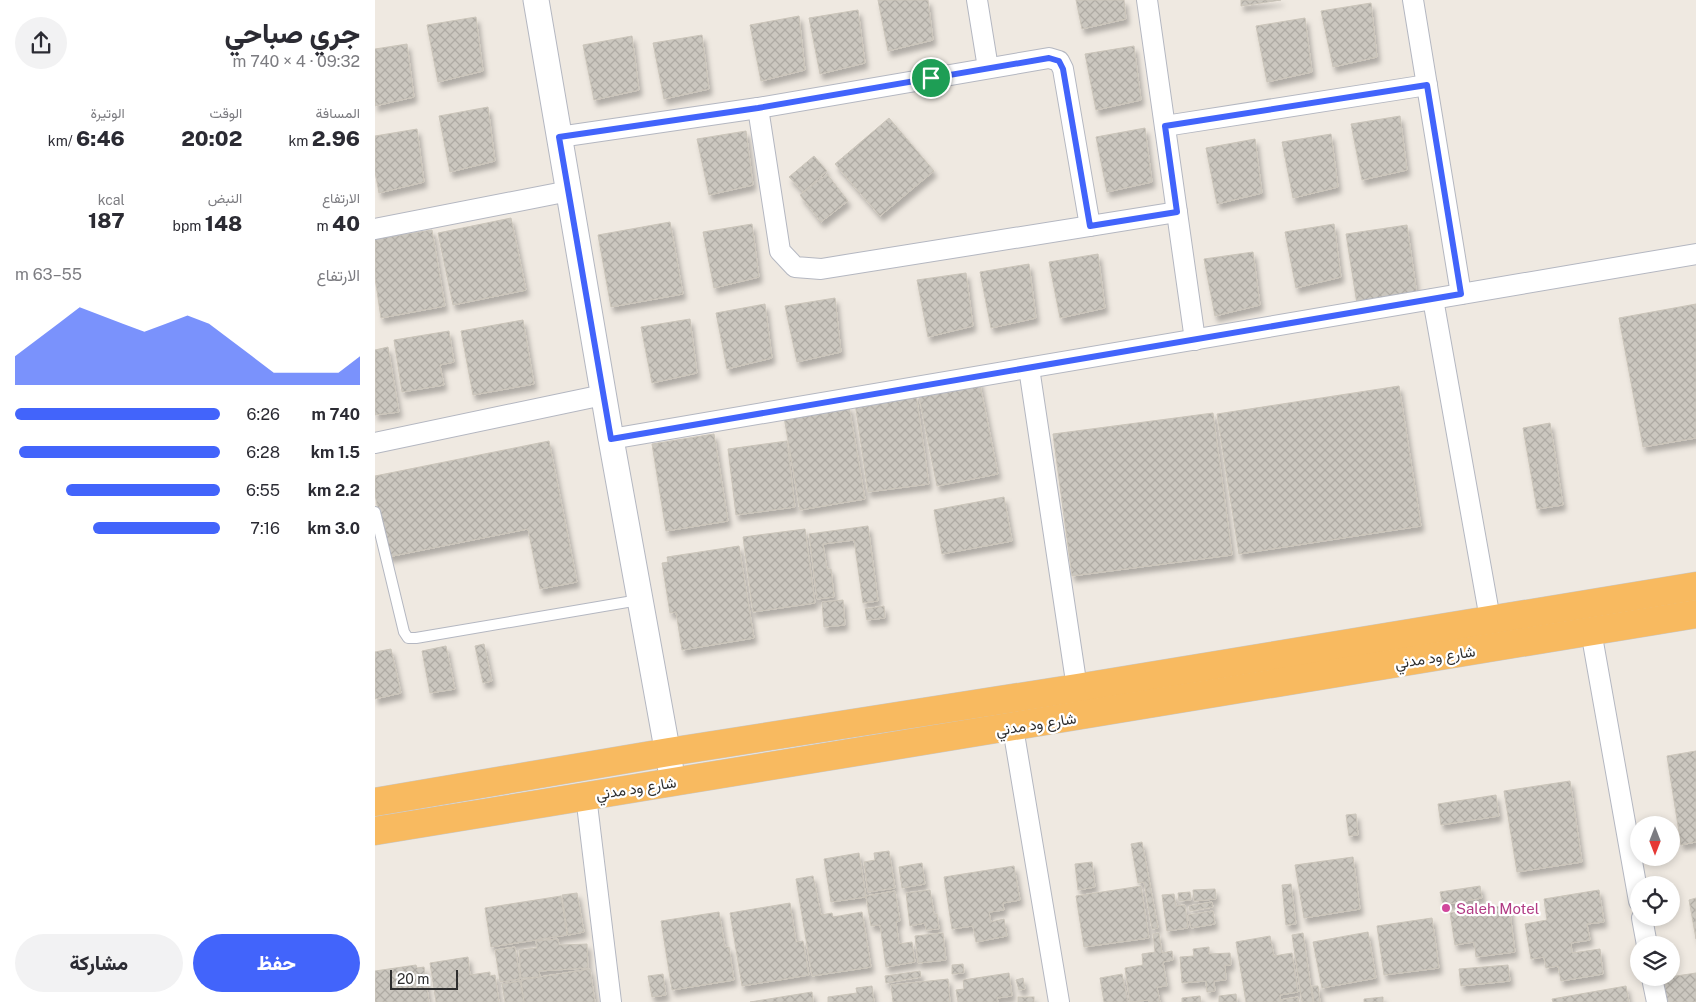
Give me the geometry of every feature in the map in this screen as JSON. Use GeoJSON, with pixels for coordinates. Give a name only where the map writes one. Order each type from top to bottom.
{"type":"FeatureCollection","features":[{"type":"Feature","properties":{"kind":"highway","name":"شارع ود مدني"},"geometry":{"type":"LineString","coordinates":[[375,802],[669,752],[1077,688],[1696,586]]}},
{"type":"Feature","properties":{"kind":"highway","name":"شارع ود مدني"},"geometry":{"type":"LineString","coordinates":[[375,831],[1013,728],[1696,614]]}},
{"type":"Feature","properties":{"kind":"street"},"geometry":{"type":"LineString","coordinates":[[536,0],[603,395],[673,782]]}},
{"type":"Feature","properties":{"kind":"street"},"geometry":{"type":"LineString","coordinates":[[977,0],[988,68]]}},
{"type":"Feature","properties":{"kind":"street"},"geometry":{"type":"LineString","coordinates":[[1147,0],[1195,340]]}},
{"type":"Feature","properties":{"kind":"street"},"geometry":{"type":"LineString","coordinates":[[1413,0],[1461,294]]}},
{"type":"Feature","properties":{"kind":"street"},"geometry":{"type":"LineString","coordinates":[[559,137],[758,108],[1049,58],[1059,61],[1063,69],[1090,226]]}},
{"type":"Feature","properties":{"kind":"street"},"geometry":{"type":"LineString","coordinates":[[1165,126],[1427,85]]}},
{"type":"Feature","properties":{"kind":"street"},"geometry":{"type":"LineString","coordinates":[[758,108],[780,251],[795,267],[821,269],[1177,212]]}},
{"type":"Feature","properties":{"kind":"street"},"geometry":{"type":"LineString","coordinates":[[375,229],[569,191]]}},
{"type":"Feature","properties":{"kind":"street"},"geometry":{"type":"LineString","coordinates":[[611,439],[1696,254]]}},
{"type":"Feature","properties":{"kind":"street"},"geometry":{"type":"LineString","coordinates":[[1433,299],[1490,619]]}},
{"type":"Feature","properties":{"kind":"street"},"geometry":{"type":"LineString","coordinates":[[1029,368],[1077,688]]}},
{"type":"Feature","properties":{"kind":"street"},"geometry":{"type":"LineString","coordinates":[[375,443],[603,395]]}},
{"type":"Feature","properties":{"kind":"street"},"geometry":{"type":"LineString","coordinates":[[1591,631],[1635,876]]}},
{"type":"Feature","properties":{"kind":"street"},"geometry":{"type":"LineString","coordinates":[[1013,728],[1059,1002]]}},
{"type":"Feature","properties":{"kind":"street"},"geometry":{"type":"LineString","coordinates":[[586,796],[611,1002]]}},
{"type":"Feature","properties":{"kind":"street"},"geometry":{"type":"LineString","coordinates":[[1654,986],[1657,1002]]}},
{"type":"Feature","properties":{"kind":"lane"},"geometry":{"type":"LineString","coordinates":[[375,512],[404,632],[408,638],[640,600]]}},
{"type":"Feature","properties":{"kind":"building"},"geometry":{"type":"Polygon","coordinates":[[[878,0],[928,0],[933,40],[888,51],[878,0]]]}},
{"type":"Feature","properties":{"kind":"building"},"geometry":{"type":"Polygon","coordinates":[[[1076,0],[1124,0],[1126,19],[1082,29],[1076,0]]]}},
{"type":"Feature","properties":{"kind":"building"},"geometry":{"type":"Polygon","coordinates":[[[1241,0],[1281,0],[1241,6],[1241,0]]]}},
{"type":"Feature","properties":{"kind":"building"},"geometry":{"type":"Polygon","coordinates":[[[1371,3],[1377,57],[1333,67],[1321,11],[1371,3]]]}},
{"type":"Feature","properties":{"kind":"building"},"geometry":{"type":"Polygon","coordinates":[[[858,10],[865,63],[820,74],[809,18],[858,10]]]}},
{"type":"Feature","properties":{"kind":"building"},"geometry":{"type":"Polygon","coordinates":[[[799,16],[805,70],[761,81],[750,25],[799,16]]]}},
{"type":"Feature","properties":{"kind":"building"},"geometry":{"type":"Polygon","coordinates":[[[476,17],[483,71],[438,82],[427,25],[476,17]]]}},
{"type":"Feature","properties":{"kind":"building"},"geometry":{"type":"Polygon","coordinates":[[[1305,18],[1312,72],[1267,82],[1256,26],[1305,18]]]}},
{"type":"Feature","properties":{"kind":"building"},"geometry":{"type":"Polygon","coordinates":[[[702,35],[709,89],[664,99],[653,43],[702,35]]]}},
{"type":"Feature","properties":{"kind":"building"},"geometry":{"type":"Polygon","coordinates":[[[632,36],[639,90],[594,100],[583,45],[632,36]]]}},
{"type":"Feature","properties":{"kind":"building"},"geometry":{"type":"Polygon","coordinates":[[[407,44],[414,97],[375,106],[375,49],[407,44]]]}},
{"type":"Feature","properties":{"kind":"building"},"geometry":{"type":"Polygon","coordinates":[[[1134,46],[1141,100],[1096,110],[1085,54],[1134,46]]]}},
{"type":"Feature","properties":{"kind":"building"},"geometry":{"type":"Polygon","coordinates":[[[488,107],[495,161],[450,172],[439,116],[488,107]]]}},
{"type":"Feature","properties":{"kind":"building"},"geometry":{"type":"Polygon","coordinates":[[[1400,116],[1407,170],[1362,180],[1351,124],[1400,116]]]}},
{"type":"Feature","properties":{"kind":"building"},"geometry":{"type":"Polygon","coordinates":[[[889,118],[934,171],[880,216],[835,164],[889,118]]]}},
{"type":"Feature","properties":{"kind":"building"},"geometry":{"type":"Polygon","coordinates":[[[1145,128],[1152,182],[1107,192],[1096,137],[1145,128]]]}},
{"type":"Feature","properties":{"kind":"building"},"geometry":{"type":"Polygon","coordinates":[[[417,129],[424,182],[379,193],[375,172],[375,136],[417,129]]]}},
{"type":"Feature","properties":{"kind":"building"},"geometry":{"type":"Polygon","coordinates":[[[746,131],[753,185],[709,195],[697,139],[746,131]]]}},
{"type":"Feature","properties":{"kind":"building"},"geometry":{"type":"Polygon","coordinates":[[[1331,134],[1338,187],[1293,198],[1282,142],[1331,134]]]}},
{"type":"Feature","properties":{"kind":"building"},"geometry":{"type":"Polygon","coordinates":[[[1255,139],[1262,193],[1217,204],[1206,148],[1255,139]]]}},
{"type":"Feature","properties":{"kind":"building"},"geometry":{"type":"Polygon","coordinates":[[[814,156],[827,171],[803,192],[789,177],[814,156]]]}},
{"type":"Feature","properties":{"kind":"building"},"geometry":{"type":"Polygon","coordinates":[[[827,174],[848,201],[821,222],[800,195],[827,174]]]}},
{"type":"Feature","properties":{"kind":"building"},"geometry":{"type":"Polygon","coordinates":[[[511,218],[526,290],[453,305],[438,233],[511,218]]]}},
{"type":"Feature","properties":{"kind":"building"},"geometry":{"type":"Polygon","coordinates":[[[670,222],[683,294],[611,307],[598,235],[670,222]]]}},
{"type":"Feature","properties":{"kind":"building"},"geometry":{"type":"Polygon","coordinates":[[[752,224],[759,277],[714,288],[703,232],[752,224]]]}},
{"type":"Feature","properties":{"kind":"building"},"geometry":{"type":"Polygon","coordinates":[[[1334,224],[1341,277],[1296,288],[1285,232],[1334,224]]]}},
{"type":"Feature","properties":{"kind":"building"},"geometry":{"type":"Polygon","coordinates":[[[1407,225],[1417,295],[1357,304],[1346,234],[1407,225]]]}},
{"type":"Feature","properties":{"kind":"building"},"geometry":{"type":"Polygon","coordinates":[[[432,230],[445,306],[381,318],[375,278],[375,239],[432,230]]]}},
{"type":"Feature","properties":{"kind":"building"},"geometry":{"type":"Polygon","coordinates":[[[1253,252],[1260,305],[1215,316],[1204,259],[1253,252]]]}},
{"type":"Feature","properties":{"kind":"building"},"geometry":{"type":"Polygon","coordinates":[[[1098,254],[1105,308],[1060,318],[1049,262],[1098,254]]]}},
{"type":"Feature","properties":{"kind":"building"},"geometry":{"type":"Polygon","coordinates":[[[1029,264],[1036,318],[991,328],[980,272],[1029,264]]]}},
{"type":"Feature","properties":{"kind":"building"},"geometry":{"type":"Polygon","coordinates":[[[966,273],[973,326],[928,337],[917,280],[966,273]]]}},
{"type":"Feature","properties":{"kind":"building"},"geometry":{"type":"Polygon","coordinates":[[[835,298],[841,352],[797,362],[785,306],[835,298]]]}},
{"type":"Feature","properties":{"kind":"building"},"geometry":{"type":"Polygon","coordinates":[[[765,304],[772,358],[727,369],[716,313],[765,304]]]}},
{"type":"Feature","properties":{"kind":"building"},"geometry":{"type":"Polygon","coordinates":[[[1696,304],[1696,438],[1643,447],[1619,318],[1696,304]]]}},
{"type":"Feature","properties":{"kind":"building"},"geometry":{"type":"Polygon","coordinates":[[[690,319],[697,373],[652,383],[641,327],[690,319]]]}},
{"type":"Feature","properties":{"kind":"building"},"geometry":{"type":"Polygon","coordinates":[[[523,320],[534,384],[473,395],[461,331],[523,320]]]}},
{"type":"Feature","properties":{"kind":"building"},"geometry":{"type":"Polygon","coordinates":[[[449,331],[454,362],[440,365],[444,385],[402,392],[394,340],[449,331]]]}},
{"type":"Feature","properties":{"kind":"building"},"geometry":{"type":"Polygon","coordinates":[[[388,347],[399,412],[375,415],[375,350],[388,347]]]}},
{"type":"Feature","properties":{"kind":"building"},"geometry":{"type":"Polygon","coordinates":[[[979,380],[998,474],[937,486],[918,392],[979,380]]]}},
{"type":"Feature","properties":{"kind":"building"},"geometry":{"type":"Polygon","coordinates":[[[1399,386],[1421,526],[1239,554],[1217,414],[1399,386]]]}},
{"type":"Feature","properties":{"kind":"building"},"geometry":{"type":"Polygon","coordinates":[[[916,394],[929,484],[868,492],[855,403],[916,394]]]}},
{"type":"Feature","properties":{"kind":"building"},"geometry":{"type":"Polygon","coordinates":[[[849,406],[865,499],[800,510],[784,417],[849,406]]]}},
{"type":"Feature","properties":{"kind":"building"},"geometry":{"type":"Polygon","coordinates":[[[1213,413],[1232,555],[1072,576],[1053,434],[1213,413]]]}},
{"type":"Feature","properties":{"kind":"building"},"geometry":{"type":"Polygon","coordinates":[[[1550,423],[1563,505],[1537,509],[1523,428],[1550,423]]]}},
{"type":"Feature","properties":{"kind":"building"},"geometry":{"type":"Polygon","coordinates":[[[714,434],[728,521],[666,531],[652,444],[714,434]]]}},
{"type":"Feature","properties":{"kind":"building"},"geometry":{"type":"Polygon","coordinates":[[[549,441],[577,582],[540,589],[528,529],[388,557],[375,495],[375,476],[549,441]]]}},
{"type":"Feature","properties":{"kind":"building"},"geometry":{"type":"Polygon","coordinates":[[[787,441],[795,507],[736,515],[728,449],[787,441]]]}},
{"type":"Feature","properties":{"kind":"building"},"geometry":{"type":"Polygon","coordinates":[[[1004,497],[1012,541],[942,554],[934,510],[1004,497]]]}},
{"type":"Feature","properties":{"kind":"building"},"geometry":{"type":"Polygon","coordinates":[[[868,526],[878,601],[863,603],[854,540],[823,544],[827,569],[831,569],[834,597],[817,599],[809,534],[868,526]]]}},
{"type":"Feature","properties":{"kind":"building"},"geometry":{"type":"Polygon","coordinates":[[[805,529],[815,603],[753,612],[743,537],[805,529]]]}},
{"type":"Feature","properties":{"kind":"building"},"geometry":{"type":"Polygon","coordinates":[[[739,546],[754,638],[682,650],[676,612],[670,613],[662,563],[668,562],[667,557],[739,546]]]}},
{"type":"Feature","properties":{"kind":"building"},"geometry":{"type":"Polygon","coordinates":[[[843,600],[845,625],[824,627],[822,602],[843,600]]]}},
{"type":"Feature","properties":{"kind":"building"},"geometry":{"type":"Polygon","coordinates":[[[884,606],[885,618],[867,620],[865,609],[884,606]]]}},
{"type":"Feature","properties":{"kind":"building"},"geometry":{"type":"Polygon","coordinates":[[[484,644],[492,681],[483,683],[475,646],[484,644]]]}},
{"type":"Feature","properties":{"kind":"building"},"geometry":{"type":"Polygon","coordinates":[[[446,646],[455,689],[430,693],[422,651],[446,646]]]}},
{"type":"Feature","properties":{"kind":"building"},"geometry":{"type":"Polygon","coordinates":[[[391,649],[401,693],[375,699],[375,652],[391,649]]]}},
{"type":"Feature","properties":{"kind":"building"},"geometry":{"type":"Polygon","coordinates":[[[1696,751],[1696,842],[1681,845],[1680,816],[1676,816],[1667,756],[1696,751]]]}},
{"type":"Feature","properties":{"kind":"building"},"geometry":{"type":"Polygon","coordinates":[[[1570,781],[1582,862],[1517,872],[1504,791],[1570,781]]]}},
{"type":"Feature","properties":{"kind":"building"},"geometry":{"type":"Polygon","coordinates":[[[1496,795],[1499,816],[1441,825],[1438,804],[1496,795]]]}},
{"type":"Feature","properties":{"kind":"building"},"geometry":{"type":"Polygon","coordinates":[[[1356,814],[1358,835],[1349,836],[1346,815],[1356,814]]]}},
{"type":"Feature","properties":{"kind":"building"},"geometry":{"type":"Polygon","coordinates":[[[1142,842],[1158,928],[1152,929],[1144,882],[1138,883],[1131,844],[1142,842]]]}},
{"type":"Feature","properties":{"kind":"building"},"geometry":{"type":"Polygon","coordinates":[[[889,851],[895,888],[868,892],[864,862],[875,860],[874,853],[889,851]]]}},
{"type":"Feature","properties":{"kind":"building"},"geometry":{"type":"Polygon","coordinates":[[[859,853],[866,897],[831,902],[824,859],[859,853]]]}},
{"type":"Feature","properties":{"kind":"building"},"geometry":{"type":"Polygon","coordinates":[[[1353,857],[1360,909],[1304,918],[1295,865],[1353,857]]]}},
{"type":"Feature","properties":{"kind":"building"},"geometry":{"type":"Polygon","coordinates":[[[1092,862],[1095,887],[1078,890],[1075,864],[1092,862]]]}},
{"type":"Feature","properties":{"kind":"building"},"geometry":{"type":"Polygon","coordinates":[[[922,863],[925,884],[902,888],[899,867],[922,863]]]}},
{"type":"Feature","properties":{"kind":"building"},"geometry":{"type":"Polygon","coordinates":[[[1014,866],[1020,900],[1003,903],[1004,910],[989,912],[991,922],[1004,919],[1007,936],[976,942],[973,926],[952,929],[944,877],[1014,866]]]}},
{"type":"Feature","properties":{"kind":"building"},"geometry":{"type":"Polygon","coordinates":[[[813,876],[821,915],[832,913],[833,917],[862,912],[871,967],[812,976],[796,879],[813,876]]]}},
{"type":"Feature","properties":{"kind":"building"},"geometry":{"type":"Polygon","coordinates":[[[1291,884],[1296,924],[1286,925],[1282,885],[1291,884]]]}},
{"type":"Feature","properties":{"kind":"building"},"geometry":{"type":"Polygon","coordinates":[[[1141,886],[1149,938],[1084,947],[1076,896],[1141,886]]]}},
{"type":"Feature","properties":{"kind":"building"},"geometry":{"type":"Polygon","coordinates":[[[1480,886],[1482,898],[1443,905],[1440,892],[1480,886]]]}},
{"type":"Feature","properties":{"kind":"building"},"geometry":{"type":"Polygon","coordinates":[[[1215,889],[1216,899],[1194,901],[1193,890],[1215,889]]]}},
{"type":"Feature","properties":{"kind":"building"},"geometry":{"type":"Polygon","coordinates":[[[930,890],[939,929],[926,930],[925,923],[910,926],[906,893],[930,890]]]}},
{"type":"Feature","properties":{"kind":"building"},"geometry":{"type":"Polygon","coordinates":[[[1599,890],[1604,922],[1587,924],[1590,940],[1571,943],[1572,953],[1600,949],[1603,974],[1561,981],[1558,966],[1546,968],[1544,957],[1531,959],[1525,924],[1547,920],[1544,899],[1599,890]]]}},
{"type":"Feature","properties":{"kind":"building"},"geometry":{"type":"Polygon","coordinates":[[[895,891],[900,921],[896,922],[899,944],[912,942],[915,962],[886,967],[880,925],[871,926],[866,896],[895,891]]]}},
{"type":"Feature","properties":{"kind":"building"},"geometry":{"type":"Polygon","coordinates":[[[1190,892],[1191,900],[1179,901],[1178,893],[1190,892]]]}},
{"type":"Feature","properties":{"kind":"building"},"geometry":{"type":"Polygon","coordinates":[[[577,893],[584,932],[568,935],[562,895],[577,893]]]}},
{"type":"Feature","properties":{"kind":"building"},"geometry":{"type":"Polygon","coordinates":[[[1174,894],[1176,906],[1185,905],[1188,928],[1167,931],[1162,895],[1174,894]]]}},
{"type":"Feature","properties":{"kind":"building"},"geometry":{"type":"Polygon","coordinates":[[[561,896],[567,935],[491,947],[485,908],[561,896]]]}},
{"type":"Feature","properties":{"kind":"building"},"geometry":{"type":"Polygon","coordinates":[[[1696,898],[1696,939],[1689,900],[1696,898]]]}},
{"type":"Feature","properties":{"kind":"building"},"geometry":{"type":"Polygon","coordinates":[[[1212,902],[1213,907],[1190,911],[1189,906],[1212,902]]]}},
{"type":"Feature","properties":{"kind":"building"},"geometry":{"type":"Polygon","coordinates":[[[790,903],[796,942],[803,941],[809,975],[742,986],[730,913],[790,903]]]}},
{"type":"Feature","properties":{"kind":"building"},"geometry":{"type":"Polygon","coordinates":[[[1509,905],[1515,952],[1476,957],[1474,942],[1455,945],[1450,913],[1509,905]]]}},
{"type":"Feature","properties":{"kind":"building"},"geometry":{"type":"Polygon","coordinates":[[[1213,911],[1215,924],[1191,928],[1188,915],[1213,911]]]}},
{"type":"Feature","properties":{"kind":"building"},"geometry":{"type":"Polygon","coordinates":[[[719,912],[725,947],[729,947],[734,980],[672,990],[661,921],[719,912]]]}},
{"type":"Feature","properties":{"kind":"building"},"geometry":{"type":"Polygon","coordinates":[[[1432,918],[1439,968],[1384,975],[1377,926],[1432,918]]]}},
{"type":"Feature","properties":{"kind":"building"},"geometry":{"type":"Polygon","coordinates":[[[1368,932],[1376,978],[1322,988],[1313,942],[1368,932]]]}},
{"type":"Feature","properties":{"kind":"building"},"geometry":{"type":"Polygon","coordinates":[[[943,933],[946,960],[918,963],[915,936],[943,933]]]}},
{"type":"Feature","properties":{"kind":"building"},"geometry":{"type":"Polygon","coordinates":[[[1159,933],[1162,953],[1172,951],[1173,960],[1163,962],[1167,986],[1157,987],[1160,1002],[1149,1002],[1149,1000],[1130,1002],[1125,968],[1143,965],[1142,954],[1155,952],[1153,934],[1159,933]]]}},
{"type":"Feature","properties":{"kind":"building"},"geometry":{"type":"Polygon","coordinates":[[[1303,933],[1313,1002],[1302,1002],[1292,935],[1303,933]]]}},
{"type":"Feature","properties":{"kind":"building"},"geometry":{"type":"Polygon","coordinates":[[[1270,936],[1274,956],[1292,953],[1298,992],[1280,995],[1280,1000],[1298,997],[1299,1002],[1246,1002],[1236,942],[1270,936]]]}},
{"type":"Feature","properties":{"kind":"building"},"geometry":{"type":"Polygon","coordinates":[[[558,939],[559,945],[587,944],[588,968],[539,971],[540,977],[521,978],[519,950],[537,948],[536,941],[558,939]]]}},
{"type":"Feature","properties":{"kind":"building"},"geometry":{"type":"Polygon","coordinates":[[[515,947],[520,979],[500,982],[495,950],[515,947]]]}},
{"type":"Feature","properties":{"kind":"building"},"geometry":{"type":"Polygon","coordinates":[[[1209,947],[1209,954],[1230,953],[1231,965],[1225,965],[1226,980],[1214,981],[1215,991],[1207,992],[1206,981],[1182,983],[1180,957],[1194,956],[1193,949],[1209,947]]]}},
{"type":"Feature","properties":{"kind":"building"},"geometry":{"type":"Polygon","coordinates":[[[468,957],[470,975],[490,972],[490,976],[495,975],[499,1002],[436,1002],[430,963],[468,957]]]}},
{"type":"Feature","properties":{"kind":"building"},"geometry":{"type":"Polygon","coordinates":[[[963,964],[964,973],[952,974],[952,965],[963,964]]]}},
{"type":"Feature","properties":{"kind":"building"},"geometry":{"type":"Polygon","coordinates":[[[416,965],[417,968],[424,967],[429,1002],[375,1002],[375,971],[416,965]]]}},
{"type":"Feature","properties":{"kind":"building"},"geometry":{"type":"Polygon","coordinates":[[[1508,965],[1510,981],[1461,986],[1459,969],[1508,965]]]}},
{"type":"Feature","properties":{"kind":"building"},"geometry":{"type":"Polygon","coordinates":[[[590,969],[595,1002],[524,1002],[521,980],[590,969]]]}},
{"type":"Feature","properties":{"kind":"building"},"geometry":{"type":"Polygon","coordinates":[[[920,971],[921,977],[886,983],[885,976],[920,971]]]}},
{"type":"Feature","properties":{"kind":"building"},"geometry":{"type":"Polygon","coordinates":[[[1009,973],[1012,996],[997,998],[998,1002],[958,1002],[956,990],[964,989],[963,980],[1009,973]]]}},
{"type":"Feature","properties":{"kind":"building"},"geometry":{"type":"Polygon","coordinates":[[[1696,973],[1696,1002],[1666,1002],[1664,986],[1680,986],[1680,975],[1696,973]]]}},
{"type":"Feature","properties":{"kind":"building"},"geometry":{"type":"Polygon","coordinates":[[[663,974],[666,995],[652,997],[648,976],[663,974]]]}},
{"type":"Feature","properties":{"kind":"building"},"geometry":{"type":"Polygon","coordinates":[[[1122,974],[1128,1002],[1104,1002],[1100,978],[1122,974]]]}},
{"type":"Feature","properties":{"kind":"building"},"geometry":{"type":"Polygon","coordinates":[[[1023,978],[1025,989],[1019,990],[1016,980],[1023,978]]]}},
{"type":"Feature","properties":{"kind":"building"},"geometry":{"type":"Polygon","coordinates":[[[948,979],[950,1002],[893,1002],[891,985],[948,979]]]}},
{"type":"Feature","properties":{"kind":"building"},"geometry":{"type":"Polygon","coordinates":[[[520,981],[524,1002],[505,1002],[502,984],[520,981]]]}},
{"type":"Feature","properties":{"kind":"building"},"geometry":{"type":"Polygon","coordinates":[[[872,986],[874,1002],[828,1002],[828,997],[857,993],[856,988],[872,986]]]}},
{"type":"Feature","properties":{"kind":"building"},"geometry":{"type":"Polygon","coordinates":[[[1312,986],[1318,986],[1320,1002],[1314,1002],[1312,986]]]}},
{"type":"Feature","properties":{"kind":"building"},"geometry":{"type":"Polygon","coordinates":[[[1626,986],[1629,1002],[1553,1002],[1552,999],[1626,986]]]}},
{"type":"Feature","properties":{"kind":"building"},"geometry":{"type":"Polygon","coordinates":[[[812,992],[813,1002],[750,1002],[812,992]]]}},
{"type":"Feature","properties":{"kind":"building"},"geometry":{"type":"Polygon","coordinates":[[[1236,994],[1237,1002],[1219,1002],[1219,996],[1236,994]]]}},
{"type":"Feature","properties":{"kind":"building"},"geometry":{"type":"Polygon","coordinates":[[[1200,996],[1201,1002],[1182,1002],[1182,998],[1200,996]]]}},
{"type":"Feature","properties":{"kind":"building"},"geometry":{"type":"Polygon","coordinates":[[[1018,997],[1034,997],[1034,1002],[1018,1002],[1018,997]]]}},
{"type":"Feature","properties":{"kind":"building"},"geometry":{"type":"Polygon","coordinates":[[[1383,997],[1383,1002],[1364,1002],[1364,999],[1383,997]]]}},
{"type":"Feature","properties":{"kind":"place","name":"Saleh Motel"},"geometry":{"type":"Point","coordinates":[1446,908]}},
{"type":"Feature","properties":{"kind":"route"},"geometry":{"type":"LineString","coordinates":[[1049,58],[1059,61],[1063,69],[1090,226],[1177,212],[1165,126],[1427,85],[1461,294],[611,439],[559,137],[758,108],[931,78],[1049,58]]}}]}
